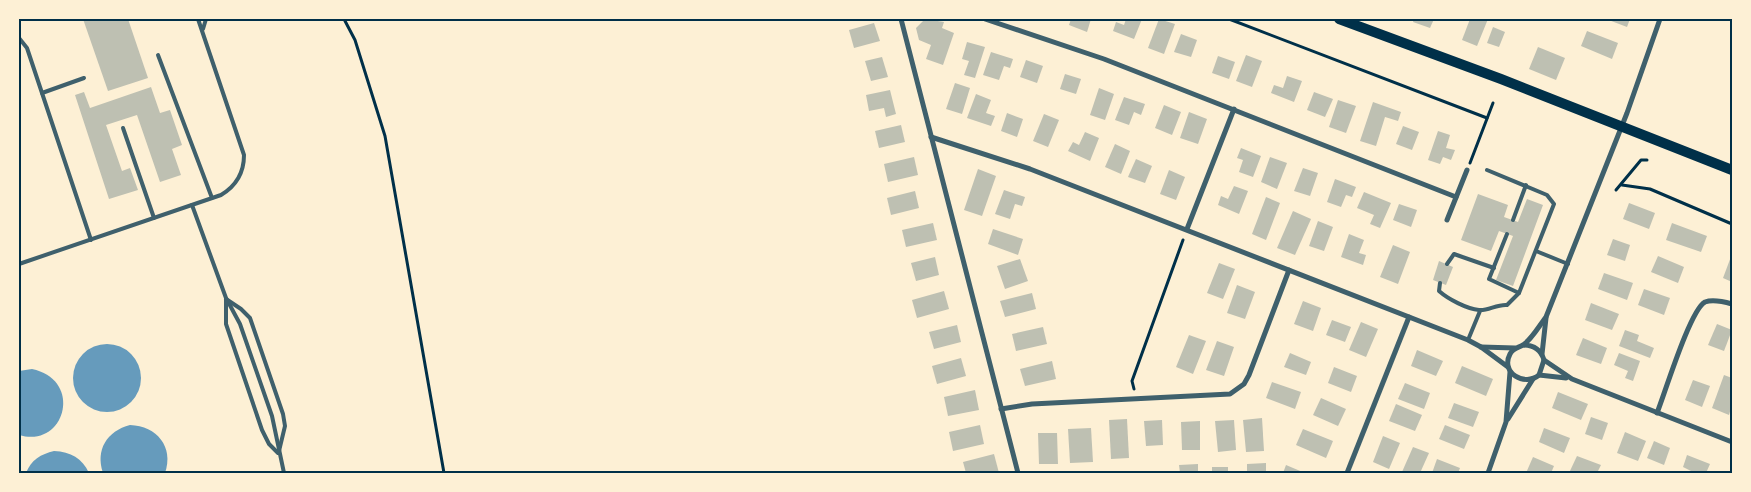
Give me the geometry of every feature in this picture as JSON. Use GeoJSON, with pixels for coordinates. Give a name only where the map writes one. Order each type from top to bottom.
{"type":"FeatureCollection","features":[{"type":"Feature","properties":{"kind":"main road"},"geometry":{"type":"LineString","coordinates":[[1339,19],[1732,170]]}},
{"type":"Feature","properties":{"kind":"street"},"geometry":{"type":"LineString","coordinates":[[901,19],[1018,473]]}},
{"type":"Feature","properties":{"kind":"street"},"geometry":{"type":"LineString","coordinates":[[985,19],[1104,60],[1234,109],[1456,197]]}},
{"type":"Feature","properties":{"kind":"street"},"geometry":{"type":"LineString","coordinates":[[1488,473],[1506,422],[1534,379],[1539,375],[1543,358],[1546,318],[1621,127],[1660,19]]}},
{"type":"Feature","properties":{"kind":"street"},"geometry":{"type":"LineString","coordinates":[[1187,229],[1234,109]]}},
{"type":"Feature","properties":{"kind":"street"},"geometry":{"type":"LineString","coordinates":[[931,137],[1030,169],[1468,340],[1481,347],[1522,380],[1534,379]]}},
{"type":"Feature","properties":{"kind":"street"},"geometry":{"type":"LineString","coordinates":[[1447,220],[1467,170]]}},
{"type":"Feature","properties":{"kind":"street"},"geometry":{"type":"LineString","coordinates":[[1001,409],[1032,404],[1230,394],[1238,390],[1249,375],[1289,270]]}},
{"type":"Feature","properties":{"kind":"street"},"geometry":{"type":"LineString","coordinates":[[1657,413],[1690,325],[1700,307],[1711,301],[1732,304]]}},
{"type":"Feature","properties":{"kind":"street"},"geometry":{"type":"LineString","coordinates":[[1347,473],[1409,317]]}},
{"type":"Feature","properties":{"kind":"street"},"geometry":{"type":"LineString","coordinates":[[1481,347],[1515,348],[1523,345],[1546,318]]}},
{"type":"Feature","properties":{"kind":"street"},"geometry":{"type":"LineString","coordinates":[[1523,345],[1534,347],[1543,358],[1572,379],[1732,442]]}},
{"type":"Feature","properties":{"kind":"street"},"geometry":{"type":"LineString","coordinates":[[1506,422],[1509,357],[1515,348]]}},
{"type":"Feature","properties":{"kind":"street"},"geometry":{"type":"LineString","coordinates":[[1539,375],[1572,379]]}},
{"type":"Feature","properties":{"kind":"lane"},"geometry":{"type":"LineString","coordinates":[[19,264],[212,198],[234,185],[242,171],[244,155],[203,29],[198,19]]}},
{"type":"Feature","properties":{"kind":"lane"},"geometry":{"type":"LineString","coordinates":[[203,29],[206,19]]}},
{"type":"Feature","properties":{"kind":"lane"},"geometry":{"type":"LineString","coordinates":[[19,38],[27,48],[91,240]]}},
{"type":"Feature","properties":{"kind":"lane"},"geometry":{"type":"LineString","coordinates":[[158,55],[212,198]]}},
{"type":"Feature","properties":{"kind":"lane"},"geometry":{"type":"LineString","coordinates":[[42,94],[84,78]]}},
{"type":"Feature","properties":{"kind":"lane"},"geometry":{"type":"LineString","coordinates":[[123,128],[154,218]]}},
{"type":"Feature","properties":{"kind":"lane"},"geometry":{"type":"LineString","coordinates":[[1440,283],[1439,292],[1445,297],[1480,311],[1502,304],[1507,305],[1519,293],[1554,204],[1547,195],[1487,170]]}},
{"type":"Feature","properties":{"kind":"lane"},"geometry":{"type":"LineString","coordinates":[[1513,220],[1526,185]]}},
{"type":"Feature","properties":{"kind":"lane"},"geometry":{"type":"LineString","coordinates":[[192,205],[226,298],[240,324],[272,416],[278,453],[284,473]]}},
{"type":"Feature","properties":{"kind":"lane"},"geometry":{"type":"LineString","coordinates":[[1507,234],[1490,278],[1491,281],[1519,293]]}},
{"type":"Feature","properties":{"kind":"lane"},"geometry":{"type":"LineString","coordinates":[[1536,251],[1568,264]]}},
{"type":"Feature","properties":{"kind":"lane"},"geometry":{"type":"LineString","coordinates":[[1447,264],[1454,254],[1494,268]]}},
{"type":"Feature","properties":{"kind":"lane"},"geometry":{"type":"LineString","coordinates":[[226,298],[246,313],[253,327],[283,414],[284,426],[278,453]]}},
{"type":"Feature","properties":{"kind":"lane"},"geometry":{"type":"LineString","coordinates":[[226,298],[226,324],[265,437],[278,453]]}},
{"type":"Feature","properties":{"kind":"lane"},"geometry":{"type":"LineString","coordinates":[[1468,340],[1480,311]]}},
{"type":"Feature","properties":{"kind":"path"},"geometry":{"type":"LineString","coordinates":[[344,19],[355,40],[385,136],[444,473]]}},
{"type":"Feature","properties":{"kind":"path"},"geometry":{"type":"LineString","coordinates":[[1229,19],[1486,118]]}},
{"type":"Feature","properties":{"kind":"path"},"geometry":{"type":"LineString","coordinates":[[1467,170],[1493,104]]}},
{"type":"Feature","properties":{"kind":"path"},"geometry":{"type":"LineString","coordinates":[[1616,190],[1641,160],[1647,160]]}},
{"type":"Feature","properties":{"kind":"path"},"geometry":{"type":"LineString","coordinates":[[1622,185],[1650,189],[1732,224]]}},
{"type":"Feature","properties":{"kind":"path"},"geometry":{"type":"LineString","coordinates":[[1136,400],[1132,380],[1187,229]]}},
{"type":"Feature","properties":{"kind":"water"},"geometry":{"type":"Polygon","coordinates":[[[107,344],[120,347],[131,354],[138,365],[141,378],[138,391],[131,402],[120,409],[107,412],[94,409],[83,402],[76,391],[73,378],[76,365],[83,354],[94,347],[107,344]]]}},
{"type":"Feature","properties":{"kind":"water"},"geometry":{"type":"Polygon","coordinates":[[[32,369],[48,376],[58,386],[63,398],[62,411],[57,423],[48,432],[35,437],[19,435],[19,371],[32,369]]]}},
{"type":"Feature","properties":{"kind":"water"},"geometry":{"type":"Polygon","coordinates":[[[130,425],[148,429],[161,440],[167,455],[165,473],[103,473],[101,457],[105,443],[115,432],[130,425]]]}},
{"type":"Feature","properties":{"kind":"water"},"geometry":{"type":"Polygon","coordinates":[[[54,451],[71,454],[83,463],[89,473],[26,473],[37,458],[54,451]]]}},
{"type":"Feature","properties":{"kind":"building"},"geometry":{"type":"Polygon","coordinates":[[[83,19],[128,19],[148,78],[108,91],[83,19]]]}},
{"type":"Feature","properties":{"kind":"building"},"geometry":{"type":"Polygon","coordinates":[[[925,19],[944,22],[942,28],[954,33],[943,65],[926,59],[931,45],[919,40],[916,28],[925,19]]]}},
{"type":"Feature","properties":{"kind":"building"},"geometry":{"type":"Polygon","coordinates":[[[1071,19],[1091,19],[1087,32],[1069,25],[1071,19]]]}},
{"type":"Feature","properties":{"kind":"building"},"geometry":{"type":"Polygon","coordinates":[[[1126,19],[1142,19],[1134,39],[1113,31],[1116,22],[1124,25],[1126,19]]]}},
{"type":"Feature","properties":{"kind":"building"},"geometry":{"type":"Polygon","coordinates":[[[1159,19],[1175,24],[1164,54],[1148,48],[1159,19]]]}},
{"type":"Feature","properties":{"kind":"building"},"geometry":{"type":"Polygon","coordinates":[[[1414,19],[1434,19],[1430,28],[1413,22],[1414,19]]]}},
{"type":"Feature","properties":{"kind":"building"},"geometry":{"type":"Polygon","coordinates":[[[1470,19],[1488,19],[1477,46],[1462,40],[1470,19]]]}},
{"type":"Feature","properties":{"kind":"building"},"geometry":{"type":"Polygon","coordinates":[[[1606,19],[1630,19],[1627,27],[1606,19]]]}},
{"type":"Feature","properties":{"kind":"building"},"geometry":{"type":"Polygon","coordinates":[[[874,23],[880,41],[854,48],[849,30],[874,23]]]}},
{"type":"Feature","properties":{"kind":"building"},"geometry":{"type":"Polygon","coordinates":[[[1493,27],[1505,32],[1499,47],[1487,43],[1493,27]]]}},
{"type":"Feature","properties":{"kind":"building"},"geometry":{"type":"Polygon","coordinates":[[[1587,31],[1618,43],[1612,59],[1581,46],[1587,31]]]}},
{"type":"Feature","properties":{"kind":"building"},"geometry":{"type":"Polygon","coordinates":[[[1181,34],[1197,40],[1191,57],[1174,52],[1181,34]]]}},
{"type":"Feature","properties":{"kind":"building"},"geometry":{"type":"Polygon","coordinates":[[[967,42],[985,47],[975,78],[964,75],[969,61],[962,59],[967,42]]]}},
{"type":"Feature","properties":{"kind":"building"},"geometry":{"type":"Polygon","coordinates":[[[1538,47],[1565,58],[1556,80],[1529,69],[1538,47]]]}},
{"type":"Feature","properties":{"kind":"building"},"geometry":{"type":"Polygon","coordinates":[[[991,52],[1013,59],[1010,68],[1004,66],[999,80],[983,75],[991,52]]]}},
{"type":"Feature","properties":{"kind":"building"},"geometry":{"type":"Polygon","coordinates":[[[1246,55],[1262,61],[1252,87],[1236,81],[1246,55]]]}},
{"type":"Feature","properties":{"kind":"building"},"geometry":{"type":"Polygon","coordinates":[[[1218,56],[1235,62],[1229,79],[1212,73],[1218,56]]]}},
{"type":"Feature","properties":{"kind":"building"},"geometry":{"type":"Polygon","coordinates":[[[882,57],[888,77],[871,81],[865,61],[882,57]]]}},
{"type":"Feature","properties":{"kind":"building"},"geometry":{"type":"Polygon","coordinates":[[[1026,60],[1043,66],[1037,83],[1020,77],[1026,60]]]}},
{"type":"Feature","properties":{"kind":"building"},"geometry":{"type":"Polygon","coordinates":[[[1065,74],[1081,79],[1076,94],[1060,89],[1065,74]]]}},
{"type":"Feature","properties":{"kind":"building"},"geometry":{"type":"Polygon","coordinates":[[[1287,76],[1302,81],[1294,102],[1271,93],[1274,85],[1283,88],[1287,76]]]}},
{"type":"Feature","properties":{"kind":"building"},"geometry":{"type":"Polygon","coordinates":[[[955,83],[970,88],[962,114],[946,109],[955,83]]]}},
{"type":"Feature","properties":{"kind":"building"},"geometry":{"type":"Polygon","coordinates":[[[151,87],[160,113],[170,110],[182,145],[172,149],[181,175],[160,182],[137,115],[106,125],[122,171],[130,168],[138,190],[109,199],[75,95],[84,92],[90,108],[151,87]]]}},
{"type":"Feature","properties":{"kind":"building"},"geometry":{"type":"Polygon","coordinates":[[[1099,88],[1114,94],[1105,120],[1090,115],[1099,88]]]}},
{"type":"Feature","properties":{"kind":"building"},"geometry":{"type":"Polygon","coordinates":[[[890,90],[896,114],[886,117],[884,108],[869,111],[866,95],[890,90]]]}},
{"type":"Feature","properties":{"kind":"building"},"geometry":{"type":"Polygon","coordinates":[[[1314,92],[1333,99],[1325,117],[1307,110],[1314,92]]]}},
{"type":"Feature","properties":{"kind":"building"},"geometry":{"type":"Polygon","coordinates":[[[976,94],[991,100],[986,113],[995,116],[991,126],[967,118],[976,94]]]}},
{"type":"Feature","properties":{"kind":"building"},"geometry":{"type":"Polygon","coordinates":[[[1124,97],[1145,104],[1141,115],[1134,112],[1129,125],[1115,120],[1124,97]]]}},
{"type":"Feature","properties":{"kind":"building"},"geometry":{"type":"Polygon","coordinates":[[[1338,100],[1356,106],[1346,133],[1329,127],[1338,100]]]}},
{"type":"Feature","properties":{"kind":"building"},"geometry":{"type":"Polygon","coordinates":[[[1373,102],[1401,112],[1398,121],[1385,117],[1376,146],[1360,141],[1373,102]]]}},
{"type":"Feature","properties":{"kind":"building"},"geometry":{"type":"Polygon","coordinates":[[[1164,105],[1181,112],[1172,135],[1155,128],[1164,105]]]}},
{"type":"Feature","properties":{"kind":"building"},"geometry":{"type":"Polygon","coordinates":[[[1189,112],[1207,119],[1198,144],[1180,138],[1189,112]]]}},
{"type":"Feature","properties":{"kind":"building"},"geometry":{"type":"Polygon","coordinates":[[[1007,113],[1023,119],[1017,137],[1001,131],[1007,113]]]}},
{"type":"Feature","properties":{"kind":"building"},"geometry":{"type":"Polygon","coordinates":[[[1044,114],[1059,120],[1048,147],[1033,141],[1044,114]]]}},
{"type":"Feature","properties":{"kind":"building"},"geometry":{"type":"Polygon","coordinates":[[[901,125],[905,142],[879,148],[875,131],[901,125]]]}},
{"type":"Feature","properties":{"kind":"building"},"geometry":{"type":"Polygon","coordinates":[[[1403,126],[1419,132],[1412,150],[1396,144],[1403,126]]]}},
{"type":"Feature","properties":{"kind":"building"},"geometry":{"type":"Polygon","coordinates":[[[1438,131],[1450,135],[1446,148],[1455,150],[1451,160],[1443,157],[1440,164],[1428,160],[1438,131]]]}},
{"type":"Feature","properties":{"kind":"building"},"geometry":{"type":"Polygon","coordinates":[[[1085,132],[1099,138],[1090,161],[1068,151],[1073,142],[1079,145],[1085,132]]]}},
{"type":"Feature","properties":{"kind":"building"},"geometry":{"type":"Polygon","coordinates":[[[1115,144],[1130,151],[1121,174],[1105,167],[1115,144]]]}},
{"type":"Feature","properties":{"kind":"building"},"geometry":{"type":"Polygon","coordinates":[[[1241,148],[1261,156],[1253,177],[1239,172],[1243,160],[1237,158],[1241,148]]]}},
{"type":"Feature","properties":{"kind":"building"},"geometry":{"type":"Polygon","coordinates":[[[914,157],[918,175],[888,182],[884,164],[914,157]]]}},
{"type":"Feature","properties":{"kind":"building"},"geometry":{"type":"Polygon","coordinates":[[[1270,157],[1287,163],[1277,189],[1261,182],[1270,157]]]}},
{"type":"Feature","properties":{"kind":"building"},"geometry":{"type":"Polygon","coordinates":[[[1136,159],[1152,166],[1145,183],[1128,177],[1136,159]]]}},
{"type":"Feature","properties":{"kind":"building"},"geometry":{"type":"Polygon","coordinates":[[[1303,168],[1318,173],[1310,196],[1294,191],[1303,168]]]}},
{"type":"Feature","properties":{"kind":"building"},"geometry":{"type":"Polygon","coordinates":[[[978,169],[996,176],[982,216],[964,210],[978,169]]]}},
{"type":"Feature","properties":{"kind":"building"},"geometry":{"type":"Polygon","coordinates":[[[1169,170],[1185,177],[1176,200],[1160,194],[1169,170]]]}},
{"type":"Feature","properties":{"kind":"building"},"geometry":{"type":"Polygon","coordinates":[[[1335,179],[1356,187],[1352,197],[1346,195],[1341,207],[1327,202],[1335,179]]]}},
{"type":"Feature","properties":{"kind":"building"},"geometry":{"type":"Polygon","coordinates":[[[1234,186],[1248,191],[1239,214],[1218,205],[1221,196],[1228,199],[1234,186]]]}},
{"type":"Feature","properties":{"kind":"building"},"geometry":{"type":"Polygon","coordinates":[[[1004,190],[1025,197],[1022,206],[1015,204],[1010,219],[995,214],[1004,190]]]}},
{"type":"Feature","properties":{"kind":"building"},"geometry":{"type":"Polygon","coordinates":[[[915,191],[919,208],[891,215],[887,198],[915,191]]]}},
{"type":"Feature","properties":{"kind":"building"},"geometry":{"type":"Polygon","coordinates":[[[1364,192],[1391,203],[1380,228],[1370,224],[1374,215],[1357,208],[1364,192]]]}},
{"type":"Feature","properties":{"kind":"building"},"geometry":{"type":"Polygon","coordinates":[[[1478,194],[1508,205],[1504,217],[1518,222],[1527,199],[1543,205],[1513,286],[1496,280],[1513,236],[1499,231],[1491,251],[1461,240],[1478,194]]]}},
{"type":"Feature","properties":{"kind":"building"},"geometry":{"type":"Polygon","coordinates":[[[1266,197],[1280,203],[1266,240],[1252,234],[1266,197]]]}},
{"type":"Feature","properties":{"kind":"building"},"geometry":{"type":"Polygon","coordinates":[[[1629,203],[1655,213],[1649,229],[1623,219],[1629,203]]]}},
{"type":"Feature","properties":{"kind":"building"},"geometry":{"type":"Polygon","coordinates":[[[1399,204],[1417,210],[1411,227],[1393,220],[1399,204]]]}},
{"type":"Feature","properties":{"kind":"building"},"geometry":{"type":"Polygon","coordinates":[[[1293,211],[1311,219],[1295,255],[1277,248],[1293,211]]]}},
{"type":"Feature","properties":{"kind":"building"},"geometry":{"type":"Polygon","coordinates":[[[1318,221],[1333,227],[1324,251],[1309,246],[1318,221]]]}},
{"type":"Feature","properties":{"kind":"building"},"geometry":{"type":"Polygon","coordinates":[[[933,223],[937,240],[906,247],[902,230],[933,223]]]}},
{"type":"Feature","properties":{"kind":"building"},"geometry":{"type":"Polygon","coordinates":[[[1672,223],[1707,236],[1701,252],[1666,240],[1672,223]]]}},
{"type":"Feature","properties":{"kind":"building"},"geometry":{"type":"Polygon","coordinates":[[[993,229],[1023,239],[1018,255],[988,244],[993,229]]]}},
{"type":"Feature","properties":{"kind":"building"},"geometry":{"type":"Polygon","coordinates":[[[1349,234],[1364,240],[1359,253],[1366,255],[1363,265],[1341,257],[1349,234]]]}},
{"type":"Feature","properties":{"kind":"building"},"geometry":{"type":"Polygon","coordinates":[[[1613,239],[1630,245],[1625,261],[1607,255],[1613,239]]]}},
{"type":"Feature","properties":{"kind":"building"},"geometry":{"type":"Polygon","coordinates":[[[1393,245],[1410,252],[1398,284],[1380,277],[1393,245]]]}},
{"type":"Feature","properties":{"kind":"building"},"geometry":{"type":"Polygon","coordinates":[[[1732,254],[1732,282],[1723,278],[1732,254]]]}},
{"type":"Feature","properties":{"kind":"building"},"geometry":{"type":"Polygon","coordinates":[[[1658,256],[1684,267],[1678,283],[1651,272],[1658,256]]]}},
{"type":"Feature","properties":{"kind":"building"},"geometry":{"type":"Polygon","coordinates":[[[935,257],[939,275],[916,281],[911,263],[935,257]]]}},
{"type":"Feature","properties":{"kind":"building"},"geometry":{"type":"Polygon","coordinates":[[[1020,259],[1028,281],[1005,289],[997,266],[1020,259]]]}},
{"type":"Feature","properties":{"kind":"building"},"geometry":{"type":"Polygon","coordinates":[[[1439,261],[1453,267],[1446,285],[1433,280],[1439,261]]]}},
{"type":"Feature","properties":{"kind":"building"},"geometry":{"type":"Polygon","coordinates":[[[1219,263],[1235,269],[1223,299],[1207,293],[1219,263]]]}},
{"type":"Feature","properties":{"kind":"building"},"geometry":{"type":"Polygon","coordinates":[[[1604,273],[1633,283],[1627,300],[1598,289],[1604,273]]]}},
{"type":"Feature","properties":{"kind":"building"},"geometry":{"type":"Polygon","coordinates":[[[1237,285],[1255,292],[1245,319],[1227,313],[1237,285]]]}},
{"type":"Feature","properties":{"kind":"building"},"geometry":{"type":"Polygon","coordinates":[[[1644,289],[1670,298],[1664,315],[1638,305],[1644,289]]]}},
{"type":"Feature","properties":{"kind":"building"},"geometry":{"type":"Polygon","coordinates":[[[944,291],[949,309],[917,318],[912,300],[944,291]]]}},
{"type":"Feature","properties":{"kind":"building"},"geometry":{"type":"Polygon","coordinates":[[[1032,293],[1036,309],[1005,317],[1000,301],[1032,293]]]}},
{"type":"Feature","properties":{"kind":"building"},"geometry":{"type":"Polygon","coordinates":[[[1303,301],[1321,308],[1313,331],[1294,324],[1303,301]]]}},
{"type":"Feature","properties":{"kind":"building"},"geometry":{"type":"Polygon","coordinates":[[[1591,303],[1619,314],[1612,330],[1585,320],[1591,303]]]}},
{"type":"Feature","properties":{"kind":"building"},"geometry":{"type":"Polygon","coordinates":[[[1332,320],[1351,327],[1345,342],[1326,335],[1332,320]]]}},
{"type":"Feature","properties":{"kind":"building"},"geometry":{"type":"Polygon","coordinates":[[[1361,322],[1378,329],[1366,357],[1349,350],[1361,322]]]}},
{"type":"Feature","properties":{"kind":"building"},"geometry":{"type":"Polygon","coordinates":[[[1717,324],[1732,330],[1724,351],[1708,345],[1717,324]]]}},
{"type":"Feature","properties":{"kind":"building"},"geometry":{"type":"Polygon","coordinates":[[[957,325],[961,342],[934,349],[929,332],[957,325]]]}},
{"type":"Feature","properties":{"kind":"building"},"geometry":{"type":"Polygon","coordinates":[[[1043,327],[1047,344],[1016,351],[1012,334],[1043,327]]]}},
{"type":"Feature","properties":{"kind":"building"},"geometry":{"type":"Polygon","coordinates":[[[1625,330],[1639,335],[1637,341],[1654,348],[1650,358],[1619,346],[1625,330]]]}},
{"type":"Feature","properties":{"kind":"building"},"geometry":{"type":"Polygon","coordinates":[[[1189,335],[1206,341],[1193,374],[1176,367],[1189,335]]]}},
{"type":"Feature","properties":{"kind":"building"},"geometry":{"type":"Polygon","coordinates":[[[1583,338],[1607,348],[1601,364],[1576,355],[1583,338]]]}},
{"type":"Feature","properties":{"kind":"building"},"geometry":{"type":"Polygon","coordinates":[[[1217,341],[1234,347],[1224,376],[1206,370],[1217,341]]]}},
{"type":"Feature","properties":{"kind":"building"},"geometry":{"type":"Polygon","coordinates":[[[1417,350],[1443,361],[1436,376],[1411,366],[1417,350]]]}},
{"type":"Feature","properties":{"kind":"building"},"geometry":{"type":"Polygon","coordinates":[[[1290,353],[1311,362],[1306,375],[1284,367],[1290,353]]]}},
{"type":"Feature","properties":{"kind":"building"},"geometry":{"type":"Polygon","coordinates":[[[1619,353],[1640,361],[1633,381],[1625,378],[1628,371],[1614,365],[1619,353]]]}},
{"type":"Feature","properties":{"kind":"building"},"geometry":{"type":"Polygon","coordinates":[[[961,358],[966,376],[937,384],[932,366],[961,358]]]}},
{"type":"Feature","properties":{"kind":"building"},"geometry":{"type":"Polygon","coordinates":[[[1052,361],[1056,379],[1025,386],[1020,369],[1052,361]]]}},
{"type":"Feature","properties":{"kind":"building"},"geometry":{"type":"Polygon","coordinates":[[[1462,366],[1493,379],[1486,396],[1455,383],[1462,366]]]}},
{"type":"Feature","properties":{"kind":"building"},"geometry":{"type":"Polygon","coordinates":[[[1334,367],[1357,376],[1351,392],[1328,383],[1334,367]]]}},
{"type":"Feature","properties":{"kind":"building"},"geometry":{"type":"Polygon","coordinates":[[[1724,375],[1732,378],[1732,405],[1729,415],[1712,408],[1724,375]]]}},
{"type":"Feature","properties":{"kind":"building"},"geometry":{"type":"Polygon","coordinates":[[[1693,380],[1710,386],[1702,407],[1685,400],[1693,380]]]}},
{"type":"Feature","properties":{"kind":"building"},"geometry":{"type":"Polygon","coordinates":[[[1272,382],[1301,392],[1295,409],[1266,398],[1272,382]]]}},
{"type":"Feature","properties":{"kind":"building"},"geometry":{"type":"Polygon","coordinates":[[[1405,383],[1430,393],[1424,409],[1398,399],[1405,383]]]}},
{"type":"Feature","properties":{"kind":"building"},"geometry":{"type":"Polygon","coordinates":[[[975,390],[979,410],[948,416],[944,397],[975,390]]]}},
{"type":"Feature","properties":{"kind":"building"},"geometry":{"type":"Polygon","coordinates":[[[1558,392],[1588,404],[1581,420],[1552,408],[1558,392]]]}},
{"type":"Feature","properties":{"kind":"building"},"geometry":{"type":"Polygon","coordinates":[[[1321,398],[1346,409],[1338,426],[1313,415],[1321,398]]]}},
{"type":"Feature","properties":{"kind":"building"},"geometry":{"type":"Polygon","coordinates":[[[1454,403],[1479,412],[1473,427],[1448,418],[1454,403]]]}},
{"type":"Feature","properties":{"kind":"building"},"geometry":{"type":"Polygon","coordinates":[[[1396,404],[1422,415],[1415,431],[1389,421],[1396,404]]]}},
{"type":"Feature","properties":{"kind":"building"},"geometry":{"type":"Polygon","coordinates":[[[1591,417],[1608,423],[1602,440],[1585,434],[1591,417]]]}},
{"type":"Feature","properties":{"kind":"building"},"geometry":{"type":"Polygon","coordinates":[[[1262,418],[1264,451],[1246,452],[1243,420],[1262,418]]]}},
{"type":"Feature","properties":{"kind":"building"},"geometry":{"type":"Polygon","coordinates":[[[1127,419],[1129,458],[1111,459],[1109,420],[1127,419]]]}},
{"type":"Feature","properties":{"kind":"building"},"geometry":{"type":"Polygon","coordinates":[[[1162,420],[1163,445],[1146,446],[1144,421],[1162,420]]]}},
{"type":"Feature","properties":{"kind":"building"},"geometry":{"type":"Polygon","coordinates":[[[1234,420],[1236,450],[1218,452],[1215,421],[1234,420]]]}},
{"type":"Feature","properties":{"kind":"building"},"geometry":{"type":"Polygon","coordinates":[[[1200,421],[1200,450],[1182,450],[1181,422],[1200,421]]]}},
{"type":"Feature","properties":{"kind":"building"},"geometry":{"type":"Polygon","coordinates":[[[980,425],[984,444],[953,451],[949,432],[980,425]]]}},
{"type":"Feature","properties":{"kind":"building"},"geometry":{"type":"Polygon","coordinates":[[[1445,425],[1470,435],[1464,449],[1439,439],[1445,425]]]}},
{"type":"Feature","properties":{"kind":"building"},"geometry":{"type":"Polygon","coordinates":[[[1091,428],[1093,462],[1070,463],[1068,429],[1091,428]]]}},
{"type":"Feature","properties":{"kind":"building"},"geometry":{"type":"Polygon","coordinates":[[[1544,428],[1570,438],[1564,453],[1539,442],[1544,428]]]}},
{"type":"Feature","properties":{"kind":"building"},"geometry":{"type":"Polygon","coordinates":[[[1303,429],[1333,441],[1326,458],[1296,445],[1303,429]]]}},
{"type":"Feature","properties":{"kind":"building"},"geometry":{"type":"Polygon","coordinates":[[[1625,432],[1646,441],[1638,461],[1617,453],[1625,432]]]}},
{"type":"Feature","properties":{"kind":"building"},"geometry":{"type":"Polygon","coordinates":[[[1038,433],[1057,433],[1058,464],[1039,464],[1038,433]]]}},
{"type":"Feature","properties":{"kind":"building"},"geometry":{"type":"Polygon","coordinates":[[[1383,436],[1400,443],[1389,469],[1373,462],[1383,436]]]}},
{"type":"Feature","properties":{"kind":"building"},"geometry":{"type":"Polygon","coordinates":[[[1654,441],[1670,448],[1664,465],[1647,458],[1654,441]]]}},
{"type":"Feature","properties":{"kind":"building"},"geometry":{"type":"Polygon","coordinates":[[[1413,447],[1429,453],[1420,473],[1402,472],[1413,447]]]}},
{"type":"Feature","properties":{"kind":"building"},"geometry":{"type":"Polygon","coordinates":[[[994,454],[999,473],[966,473],[963,462],[994,454]]]}},
{"type":"Feature","properties":{"kind":"building"},"geometry":{"type":"Polygon","coordinates":[[[1687,455],[1710,464],[1706,473],[1690,473],[1691,471],[1683,467],[1687,455]]]}},
{"type":"Feature","properties":{"kind":"building"},"geometry":{"type":"Polygon","coordinates":[[[1577,456],[1601,465],[1597,473],[1569,473],[1577,456]]]}},
{"type":"Feature","properties":{"kind":"building"},"geometry":{"type":"Polygon","coordinates":[[[1533,457],[1554,466],[1551,473],[1526,473],[1533,457]]]}},
{"type":"Feature","properties":{"kind":"building"},"geometry":{"type":"Polygon","coordinates":[[[1437,459],[1460,468],[1458,473],[1432,473],[1437,459]]]}},
{"type":"Feature","properties":{"kind":"building"},"geometry":{"type":"Polygon","coordinates":[[[1266,463],[1266,473],[1247,473],[1247,464],[1266,463]]]}},
{"type":"Feature","properties":{"kind":"building"},"geometry":{"type":"Polygon","coordinates":[[[1198,464],[1198,473],[1180,473],[1179,465],[1198,464]]]}},
{"type":"Feature","properties":{"kind":"building"},"geometry":{"type":"Polygon","coordinates":[[[1286,465],[1305,473],[1283,473],[1286,465]]]}},
{"type":"Feature","properties":{"kind":"building"},"geometry":{"type":"Polygon","coordinates":[[[1212,467],[1228,467],[1228,473],[1212,473],[1212,467]]]}}]}
